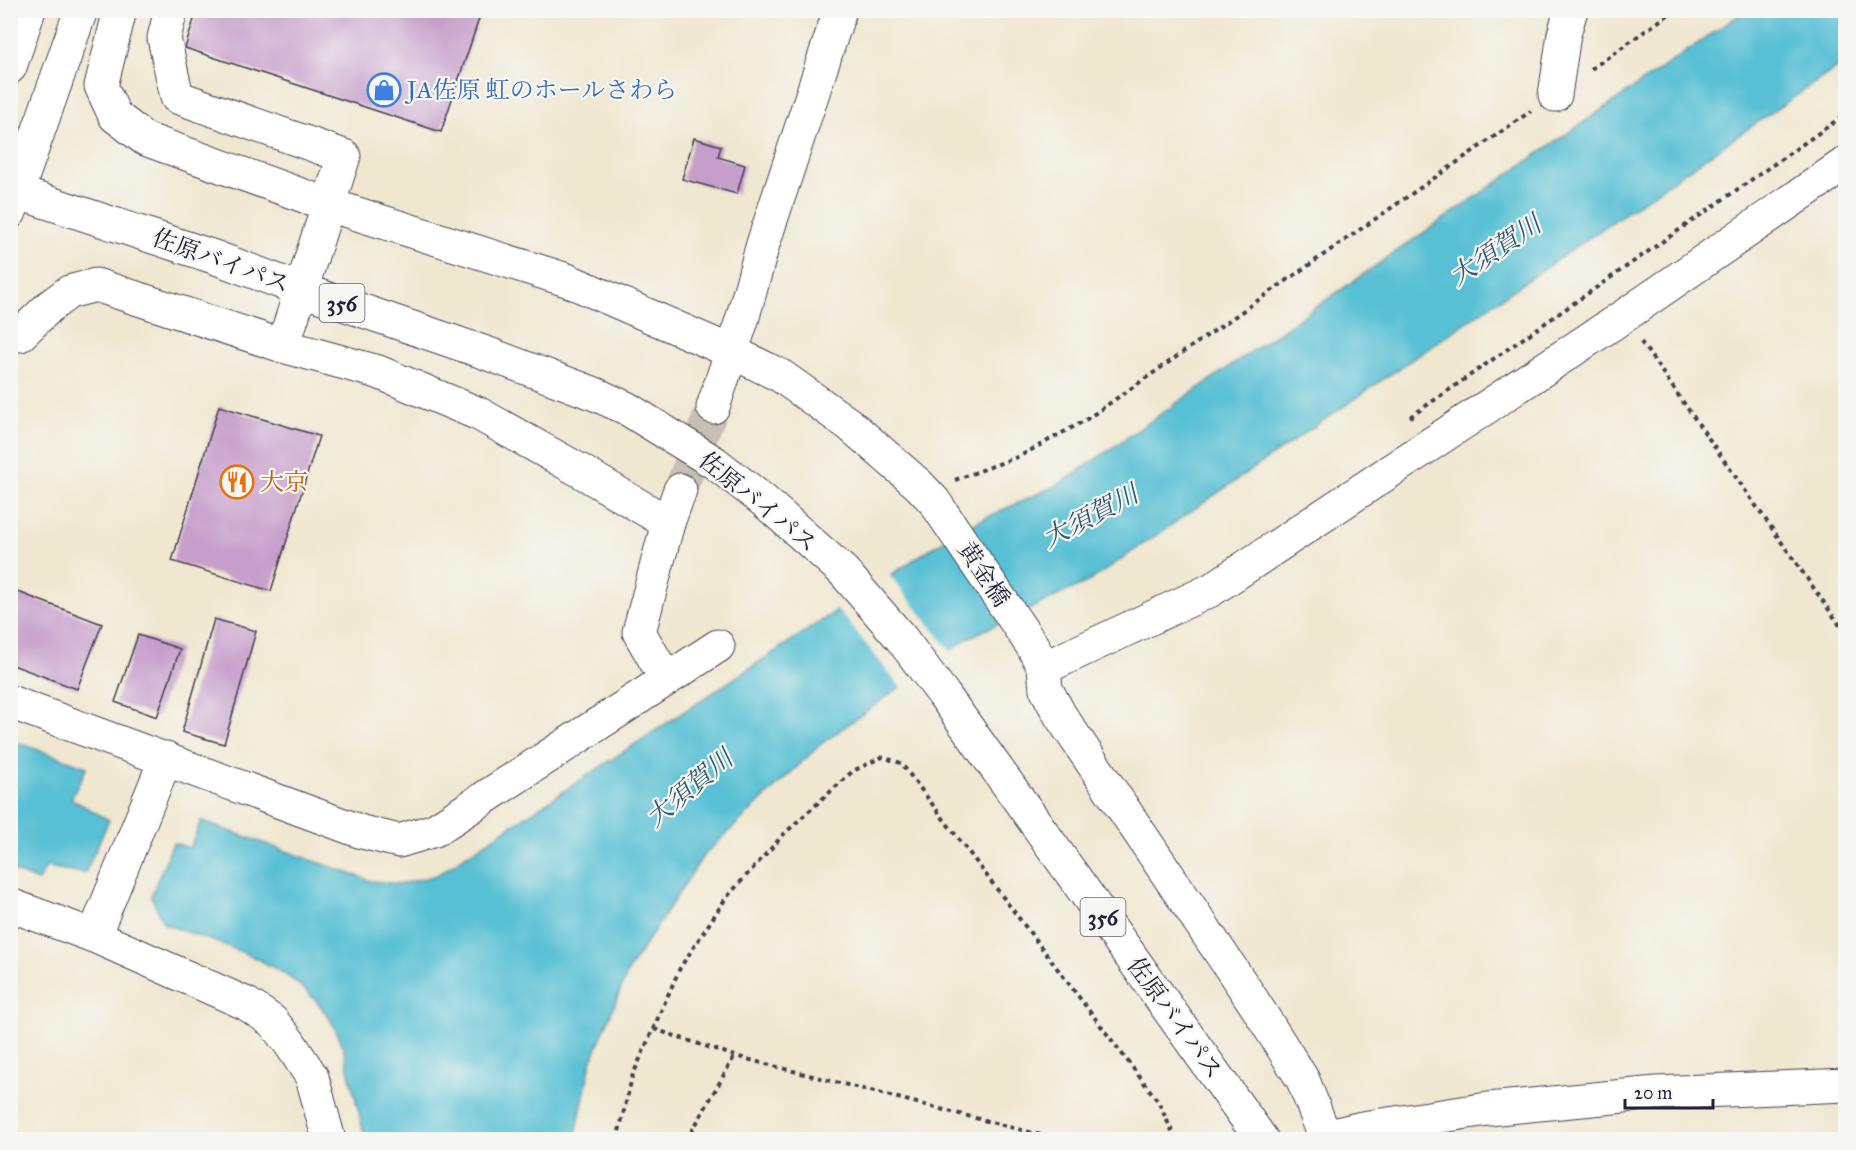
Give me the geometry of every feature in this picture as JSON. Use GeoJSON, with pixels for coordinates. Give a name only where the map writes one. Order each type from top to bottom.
{"type":"FeatureCollection","features":[{"type":"Feature","properties":{"kind":"main road"},"geometry":{"type":"LineString","coordinates":[[10,67],[29,10]]}},
{"type":"Feature","properties":{"kind":"main road"},"geometry":{"type":"LineString","coordinates":[[13,198],[81,10]]}},
{"type":"Feature","properties":{"kind":"main road","name":"黄金橋"},"geometry":{"type":"LineString","coordinates":[[120,10],[101,86],[115,116],[145,139],[329,205],[567,280],[732,352],[790,382],[850,425],[927,493],[1039,658]]}},
{"type":"Feature","properties":{"kind":"main road"},"geometry":{"type":"LineString","coordinates":[[171,10],[164,38],[177,97],[344,156],[283,346]]}},
{"type":"Feature","properties":{"kind":"main road"},"geometry":{"type":"LineString","coordinates":[[713,407],[732,352],[763,244],[840,10]]}},
{"type":"Feature","properties":{"kind":"main road"},"geometry":{"type":"LineString","coordinates":[[1555,95],[1567,22]]}},
{"type":"Feature","properties":{"kind":"main road"},"geometry":{"type":"LineString","coordinates":[[1845,163],[1624,316],[1211,590],[1039,658],[1046,688],[1059,715],[1253,1001],[1302,1080],[1323,1138],[1362,1128],[1488,1109],[1656,1093],[1845,1084]]}},
{"type":"Feature","properties":{"kind":"main road","name":"佐原バイパス"},"geometry":{"type":"LineString","coordinates":[[13,198],[214,257],[302,290],[486,352],[626,408],[715,463],[764,501],[843,571],[901,638],[1262,1140]]}},
{"type":"Feature","properties":{"kind":"main road"},"geometry":{"type":"LineString","coordinates":[[10,332],[21,335],[48,306],[69,292],[96,285],[283,346],[378,372],[479,414],[579,470],[668,524]]}},
{"type":"Feature","properties":{"kind":"main road"},"geometry":{"type":"LineString","coordinates":[[666,679],[639,632],[668,524],[680,490]]}},
{"type":"Feature","properties":{"kind":"main road"},"geometry":{"type":"LineString","coordinates":[[10,702],[362,832],[399,841],[435,830],[718,646]]}},
{"type":"Feature","properties":{"kind":"main road"},"geometry":{"type":"LineString","coordinates":[[94,936],[166,758]]}},
{"type":"Feature","properties":{"kind":"main road"},"geometry":{"type":"LineString","coordinates":[[10,905],[94,936],[247,1004],[272,1021],[312,1077],[330,1140]]}},
{"type":"Feature","properties":{"kind":"path"},"geometry":{"type":"LineString","coordinates":[[927,493],[1020,456],[1084,421],[1675,10]]}},
{"type":"Feature","properties":{"kind":"path"},"geometry":{"type":"LineString","coordinates":[[1406,420],[1845,114]]}},
{"type":"Feature","properties":{"kind":"path"},"geometry":{"type":"LineString","coordinates":[[1624,316],[1845,634]]}},
{"type":"Feature","properties":{"kind":"path"},"geometry":{"type":"LineString","coordinates":[[617,1140],[632,1077],[680,968],[726,898],[785,833],[853,771],[882,757],[901,763],[909,772],[1158,1101],[1176,1140]]}},
{"type":"Feature","properties":{"kind":"path"},"geometry":{"type":"LineString","coordinates":[[654,1029],[735,1056],[1045,1136],[1087,1140]]}},
{"type":"Feature","properties":{"kind":"path"},"geometry":{"type":"LineString","coordinates":[[687,1140],[735,1056]]}},
{"type":"Feature","properties":{"kind":"water","name":"大須賀川"},"geometry":{"type":"Polygon","coordinates":[[[1745,11],[1845,11],[1845,62],[1091,580],[968,638],[821,744],[703,856],[629,969],[591,1062],[575,1139],[365,1139],[341,1041],[328,1016],[311,995],[268,964],[217,942],[164,924],[151,896],[173,843],[190,848],[201,821],[371,881],[401,884],[437,875],[933,547],[979,521],[1061,483],[1745,11]]]}},
{"type":"Feature","properties":{"kind":"water"},"geometry":{"type":"Polygon","coordinates":[[[10,740],[87,767],[71,799],[109,820],[85,873],[46,867],[38,881],[11,870],[10,740]]]}},
{"type":"Feature","properties":{"kind":"pier"},"geometry":{"type":"Polygon","coordinates":[[[888,573],[952,653],[902,689],[835,608],[888,573]]]}},
{"type":"Feature","properties":{"kind":"building","name":"JA佐原 虹のホールさわら"},"geometry":{"type":"Polygon","coordinates":[[[197,10],[482,10],[441,132],[185,48],[197,10]]]}},
{"type":"Feature","properties":{"kind":"building"},"geometry":{"type":"Polygon","coordinates":[[[694,138],[721,146],[718,157],[745,165],[737,194],[682,179],[694,138]]]}},
{"type":"Feature","properties":{"kind":"building"},"geometry":{"type":"Polygon","coordinates":[[[219,406],[319,436],[271,591],[172,561],[219,406]]]}},
{"type":"Feature","properties":{"kind":"building"},"geometry":{"type":"Polygon","coordinates":[[[10,589],[102,624],[77,689],[10,664],[10,589]]]}},
{"type":"Feature","properties":{"kind":"building"},"geometry":{"type":"Polygon","coordinates":[[[214,619],[256,631],[224,744],[182,732],[214,619]]]}},
{"type":"Feature","properties":{"kind":"building"},"geometry":{"type":"Polygon","coordinates":[[[138,635],[180,649],[157,717],[115,702],[138,635]]]}},
{"type":"Feature","properties":{"kind":"tunnel"},"geometry":{"type":"LineString","coordinates":[[680,490],[713,407]]}},
{"type":"Feature","properties":{"kind":"place","name":"JA佐原 虹のホールさわら"},"geometry":{"type":"Point","coordinates":[384,90]}},
{"type":"Feature","properties":{"kind":"place","name":"大京"},"geometry":{"type":"Point","coordinates":[237,482]}}]}
